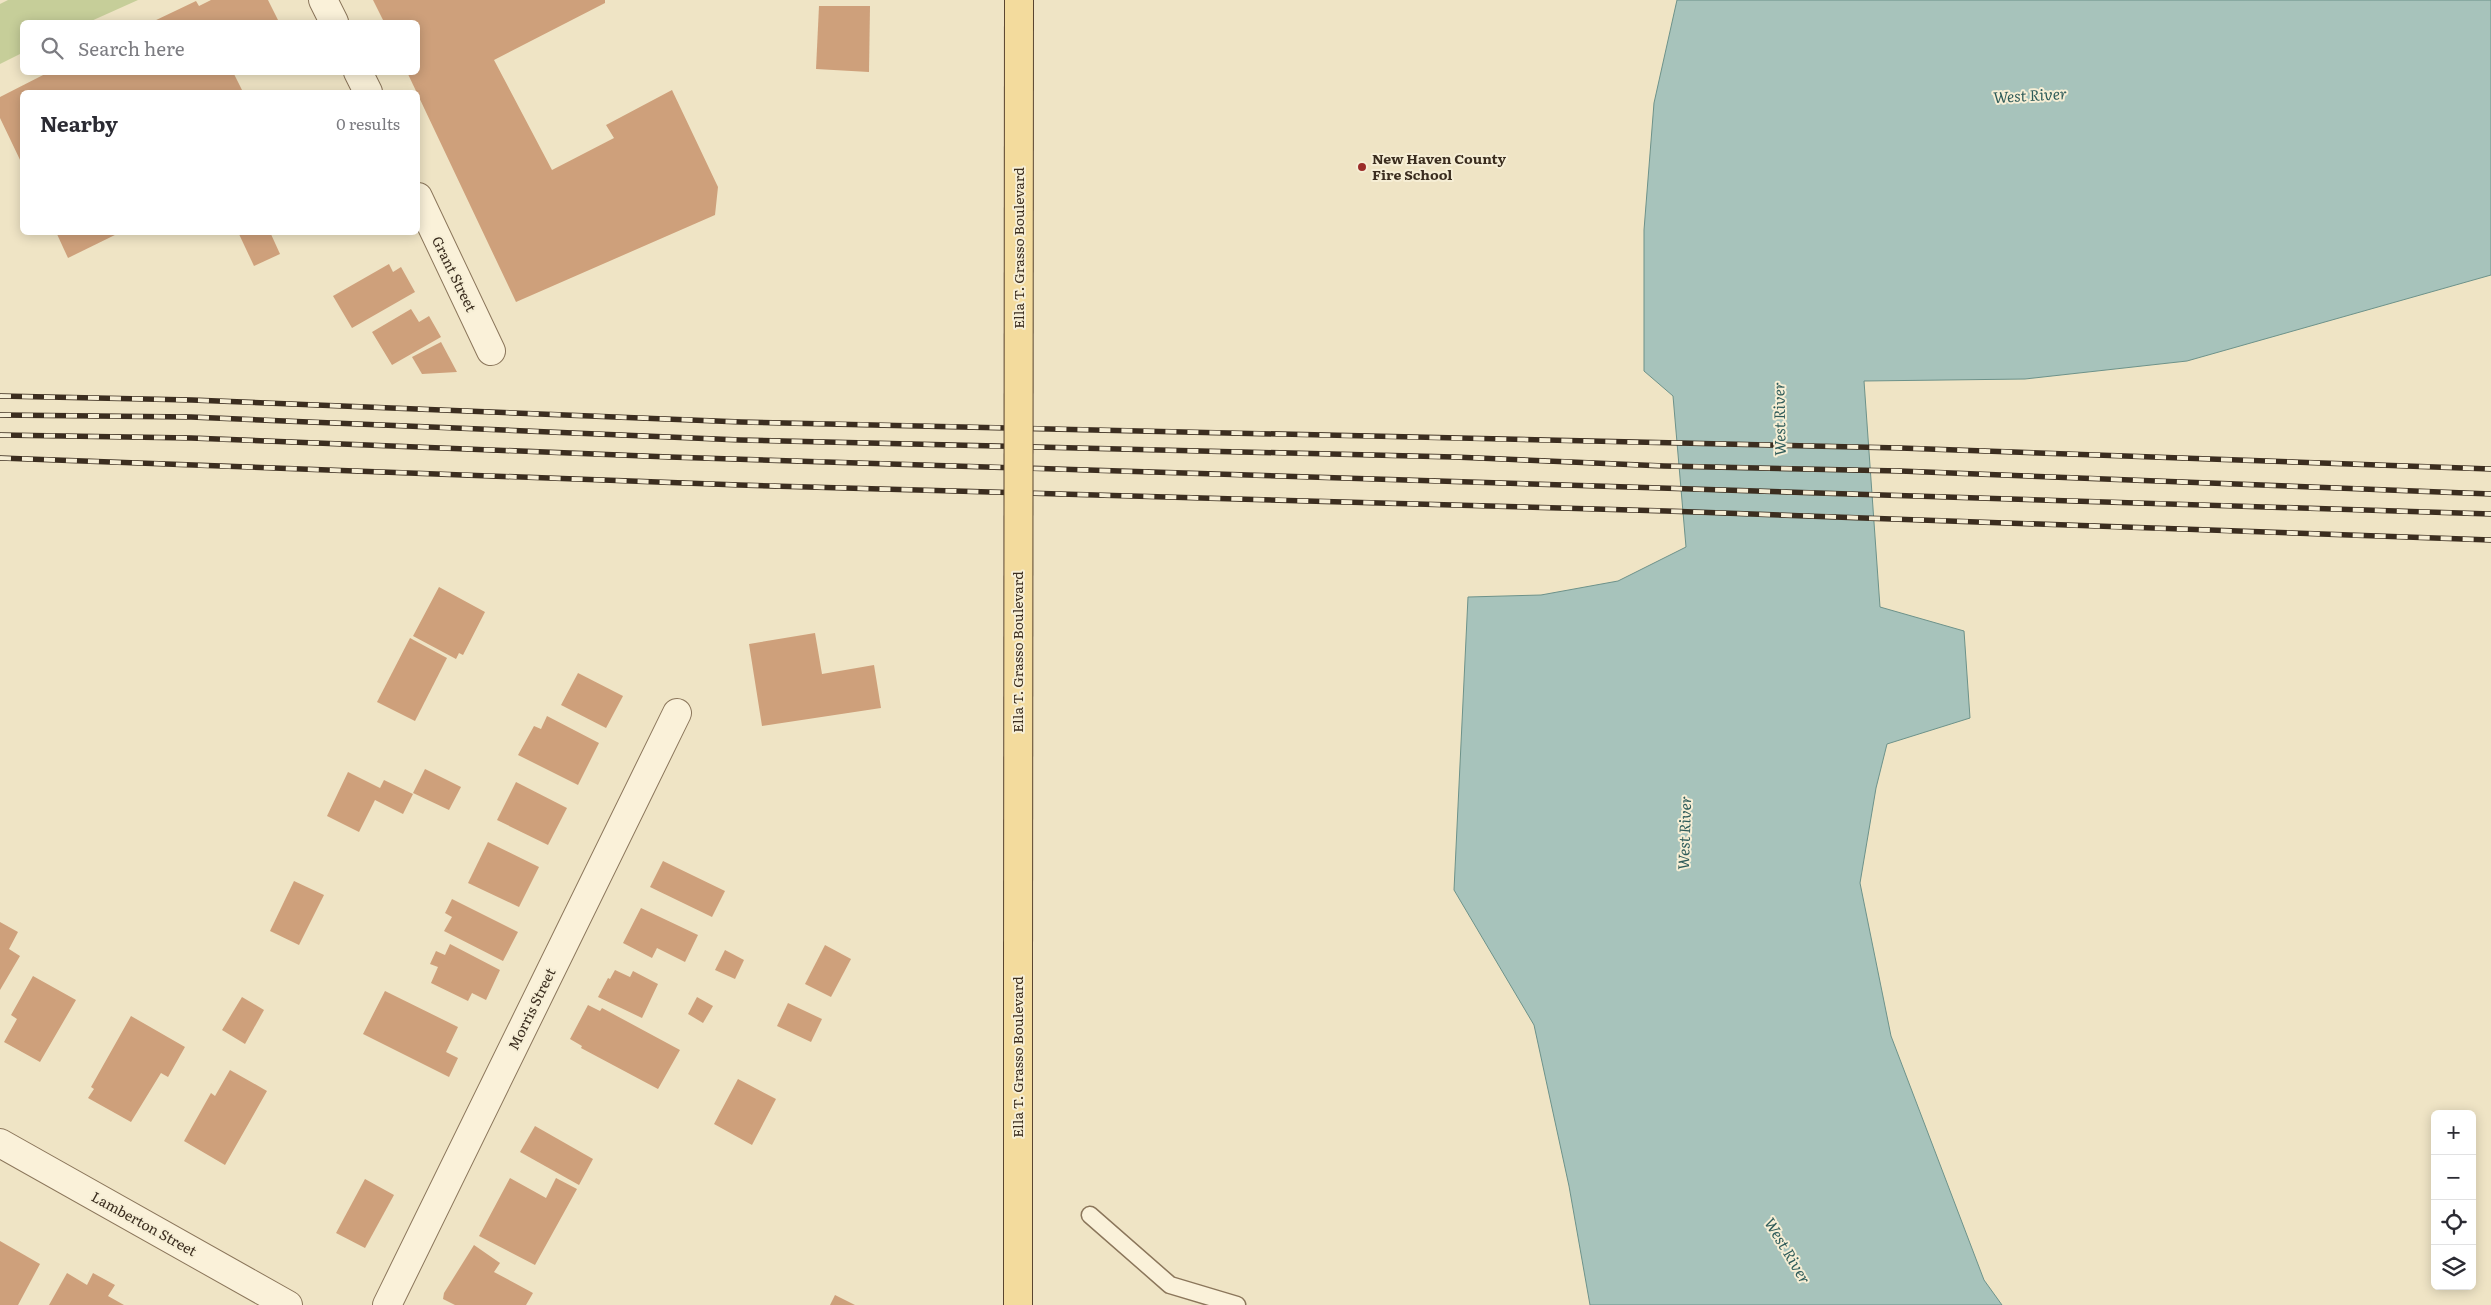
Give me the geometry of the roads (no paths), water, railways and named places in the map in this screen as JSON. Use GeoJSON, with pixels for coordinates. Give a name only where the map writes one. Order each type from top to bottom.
{"type":"FeatureCollection","features":[{"type":"Feature","properties":{"kind":"main road","name":"Ella T. Grasso Boulevard"},"geometry":{"type":"LineString","coordinates":[[1018,1305],[1019,0]]}},
{"type":"Feature","properties":{"kind":"street"},"geometry":{"type":"LineString","coordinates":[[323,0],[333,20]]}},
{"type":"Feature","properties":{"kind":"street"},"geometry":{"type":"LineString","coordinates":[[360,75],[367,90]]}},
{"type":"Feature","properties":{"kind":"street","name":"Grant Street"},"geometry":{"type":"LineString","coordinates":[[420,201],[491,351]]}},
{"type":"Feature","properties":{"kind":"street","name":"Morris Street"},"geometry":{"type":"LineString","coordinates":[[387,1305],[677,713]]}},
{"type":"Feature","properties":{"kind":"street","name":"Lamberton Street"},"geometry":{"type":"LineString","coordinates":[[0,1143],[288,1305]]}},
{"type":"Feature","properties":{"kind":"lane"},"geometry":{"type":"LineString","coordinates":[[1090,1215],[1170,1285],[1237,1305]]}},
{"type":"Feature","properties":{"kind":"water","name":"West River"},"geometry":{"type":"Polygon","coordinates":[[[1677,0],[2491,0],[2491,275],[2187,361],[2025,379],[1864,381],[1880,607],[1964,631],[1970,718],[1887,744],[1876,788],[1860,883],[1891,1036],[1984,1280],[2002,1305],[1590,1305],[1569,1186],[1534,1025],[1454,890],[1468,597],[1541,595],[1618,581],[1686,547],[1673,396],[1644,371],[1644,230],[1654,103],[1677,0]]]}},
{"type":"Feature","properties":{"kind":"railway"},"geometry":{"type":"LineString","coordinates":[[0,396],[192,400],[741,422],[1900,448],[2491,469]]}},
{"type":"Feature","properties":{"kind":"railway"},"geometry":{"type":"LineString","coordinates":[[0,415],[191,417],[740,440],[1454,457],[1664,466],[1900,471],[2491,494]]}},
{"type":"Feature","properties":{"kind":"railway"},"geometry":{"type":"LineString","coordinates":[[0,435],[191,438],[669,457],[2491,514]]}},
{"type":"Feature","properties":{"kind":"railway"},"geometry":{"type":"LineString","coordinates":[[0,458],[739,485],[1666,511],[2491,540]]}},
{"type":"Feature","properties":{"kind":"place","name":"New Haven County Fire School"},"geometry":{"type":"Point","coordinates":[1362,167]}}]}
